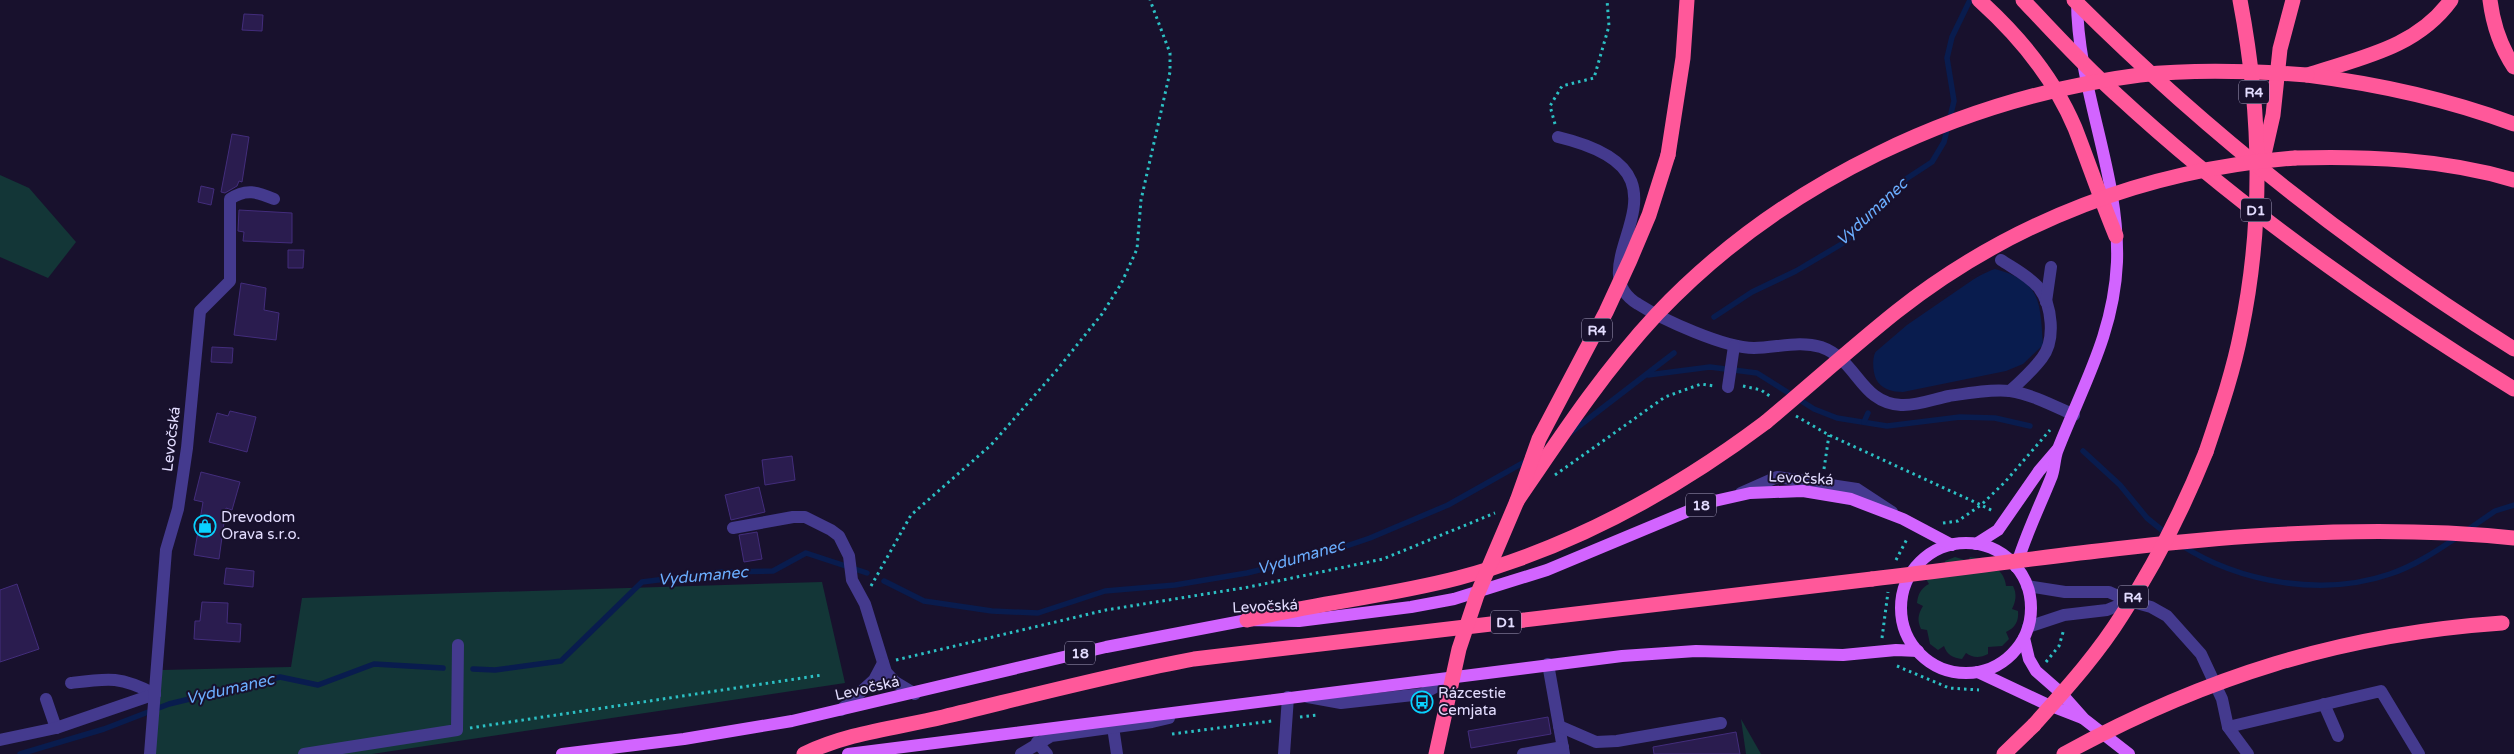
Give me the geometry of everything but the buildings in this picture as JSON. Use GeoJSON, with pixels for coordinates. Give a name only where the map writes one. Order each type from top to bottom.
{"type":"FeatureCollection","features":[{"type":"Feature","properties":{"kind":"highway","name":"R4"},"geometry":{"type":"LineString","coordinates":[[1436,754],[1459,649],[1477,595],[1517,501],[1539,439],[1606,312],[1649,215],[1668,155],[1683,58],[1687,0]]}},
{"type":"Feature","properties":{"kind":"highway"},"geometry":{"type":"LineString","coordinates":[[1979,0],[1993,12],[2032,55],[2056,92],[2075,128],[2116,236]]}},
{"type":"Feature","properties":{"kind":"highway","name":"D1"},"geometry":{"type":"LineString","coordinates":[[2023,0],[2115,94],[2173,145],[2246,203],[2324,262],[2514,389]]}},
{"type":"Feature","properties":{"kind":"highway","name":"D1"},"geometry":{"type":"LineString","coordinates":[[2076,0],[2159,80],[2295,194],[2416,284],[2514,349]]}},
{"type":"Feature","properties":{"kind":"highway","name":"R4"},"geometry":{"type":"LineString","coordinates":[[2004,754],[2034,725],[2076,677],[2122,616],[2175,524],[2206,452],[2241,334],[2253,255],[2257,185],[2257,122],[2240,0]]}},
{"type":"Feature","properties":{"kind":"highway"},"geometry":{"type":"LineString","coordinates":[[2257,185],[2273,115],[2280,50],[2293,0]]}},
{"type":"Feature","properties":{"kind":"highway"},"geometry":{"type":"LineString","coordinates":[[2307,75],[2396,46],[2425,29],[2440,16],[2451,0]]}},
{"type":"Feature","properties":{"kind":"highway"},"geometry":{"type":"LineString","coordinates":[[2490,0],[2498,34],[2505,53],[2514,67]]}},
{"type":"Feature","properties":{"kind":"highway"},"geometry":{"type":"LineString","coordinates":[[1517,501],[1597,385],[1659,312],[1695,278],[1740,240],[1800,198],[1852,168],[1915,136],[1974,114],[2028,98],[2107,81],[2141,75],[2226,71],[2307,75],[2380,86],[2429,97],[2514,124]]}},
{"type":"Feature","properties":{"kind":"highway"},"geometry":{"type":"LineString","coordinates":[[1247,620],[1297,608],[1458,578],[1539,552],[1595,529],[1652,499],[1712,461],[1766,422],[1896,312],[1982,254],[2037,224],[2078,206],[2141,184],[2250,161],[2344,156],[2399,159],[2448,165],[2514,180]]}},
{"type":"Feature","properties":{"kind":"highway","name":"D1"},"geometry":{"type":"LineString","coordinates":[[804,754],[829,742],[943,717],[1141,669],[1265,650],[1872,579],[2280,534],[2388,530],[2514,538]]}},
{"type":"Feature","properties":{"kind":"highway"},"geometry":{"type":"LineString","coordinates":[[2064,754],[2152,709],[2248,671],[2360,641],[2450,627],[2508,623]]}},
{"type":"Feature","properties":{"kind":"main road"},"geometry":{"type":"LineString","coordinates":[[2016,567],[2028,528],[2052,476],[2057,450],[2099,352],[2111,312],[2116,262],[2116,236],[2109,180],[2077,28],[2076,0]]}},
{"type":"Feature","properties":{"kind":"main road"},"geometry":{"type":"LineString","coordinates":[[1976,544],[1998,530],[2008,519],[2039,471],[2057,450]]}},
{"type":"Feature","properties":{"kind":"main road","name":"Levočská"},"geometry":{"type":"LineString","coordinates":[[562,754],[684,739],[792,721],[915,694],[1106,647],[1247,620],[1299,621],[1365,614],[1480,593],[1562,565],[1692,508],[1732,496],[1778,490],[1851,498],[1903,519],[1952,545]]}},
{"type":"Feature","properties":{"kind":"main road","name":"Levočská"},"geometry":{"type":"LineString","coordinates":[[1976,544],[2002,554],[2016,567],[2027,586],[2031,610],[2026,633],[2014,652],[2002,662],[1978,672],[1960,672],[1941,668],[1918,651],[1912,643],[1904,624],[1902,604],[1906,584],[1917,566],[1924,559],[1952,545],[1976,544]]}},
{"type":"Feature","properties":{"kind":"main road","name":"Levočská"},"geometry":{"type":"LineString","coordinates":[[2026,633],[2030,659],[2036,671],[2060,692],[2084,719],[2129,754]]}},
{"type":"Feature","properties":{"kind":"main road"},"geometry":{"type":"LineString","coordinates":[[848,754],[1293,696],[1622,656],[1696,651],[1843,654],[1918,651]]}},
{"type":"Feature","properties":{"kind":"main road","name":"Levočská"},"geometry":{"type":"LineString","coordinates":[[1978,672],[2046,704],[2084,719]]}},
{"type":"Feature","properties":{"kind":"street"},"geometry":{"type":"LineString","coordinates":[[1558,136],[1578,141],[1612,157],[1627,171],[1635,188],[1635,202],[1618,280],[1622,291],[1640,305],[1715,340],[1734,346],[1754,348],[1805,344],[1821,347],[1847,363],[1860,382],[1873,395],[1888,403],[1902,405],[1970,393],[2010,391],[2074,414]]}},
{"type":"Feature","properties":{"kind":"street","name":"Levočská"},"geometry":{"type":"LineString","coordinates":[[150,754],[166,550],[178,509],[200,311],[230,282],[230,199],[247,192],[257,192],[274,199]]}},
{"type":"Feature","properties":{"kind":"street"},"geometry":{"type":"LineString","coordinates":[[2001,260],[2024,275],[2039,288],[2046,302]]}},
{"type":"Feature","properties":{"kind":"street"},"geometry":{"type":"LineString","coordinates":[[2010,391],[2043,357],[2049,346],[2051,337],[2046,302],[2050,267]]}},
{"type":"Feature","properties":{"kind":"street"},"geometry":{"type":"LineString","coordinates":[[1729,383],[1734,346]]}},
{"type":"Feature","properties":{"kind":"street"},"geometry":{"type":"LineString","coordinates":[[734,528],[793,517],[805,517],[831,530],[845,544],[849,556],[852,580],[866,604],[889,678],[915,694]]}},
{"type":"Feature","properties":{"kind":"street"},"geometry":{"type":"LineString","coordinates":[[2027,586],[2065,592],[2109,592],[2129,601],[2151,607],[2167,616],[2184,632],[2201,654],[2224,706],[2228,727],[2248,754]]}},
{"type":"Feature","properties":{"kind":"street"},"geometry":{"type":"LineString","coordinates":[[2026,633],[2064,615],[2106,610],[2129,601]]}},
{"type":"Feature","properties":{"kind":"street"},"geometry":{"type":"LineString","coordinates":[[304,754],[457,730],[458,645]]}},
{"type":"Feature","properties":{"kind":"street"},"geometry":{"type":"LineString","coordinates":[[841,710],[874,680],[883,663]]}},
{"type":"Feature","properties":{"kind":"street"},"geometry":{"type":"LineString","coordinates":[[1523,754],[1563,751],[1548,664]]}},
{"type":"Feature","properties":{"kind":"street"},"geometry":{"type":"LineString","coordinates":[[71,683],[124,679],[155,697]]}},
{"type":"Feature","properties":{"kind":"street"},"geometry":{"type":"LineString","coordinates":[[2228,727],[2381,691],[2419,754]]}},
{"type":"Feature","properties":{"kind":"street"},"geometry":{"type":"LineString","coordinates":[[1284,754],[1293,696]]}},
{"type":"Feature","properties":{"kind":"street"},"geometry":{"type":"LineString","coordinates":[[0,740],[56,728],[155,697]]}},
{"type":"Feature","properties":{"kind":"street"},"geometry":{"type":"LineString","coordinates":[[46,700],[56,728]]}},
{"type":"Feature","properties":{"kind":"street"},"geometry":{"type":"LineString","coordinates":[[2324,704],[2338,736]]}},
{"type":"Feature","properties":{"kind":"street"},"geometry":{"type":"LineString","coordinates":[[1020,754],[1037,742],[1050,736],[1152,722],[1208,707]]}},
{"type":"Feature","properties":{"kind":"street"},"geometry":{"type":"LineString","coordinates":[[1559,726],[1596,742],[1617,741],[1721,723]]}},
{"type":"Feature","properties":{"kind":"street"},"geometry":{"type":"LineString","coordinates":[[1113,727],[1117,754]]}},
{"type":"Feature","properties":{"kind":"street"},"geometry":{"type":"LineString","coordinates":[[1037,742],[1046,754]]}},
{"type":"Feature","properties":{"kind":"path"},"geometry":{"type":"LineString","coordinates":[[866,604],[868,590],[911,515],[990,445],[1043,386],[1102,314],[1130,269],[1137,250],[1141,200],[1170,72],[1170,53],[1150,0]]}},
{"type":"Feature","properties":{"kind":"path"},"geometry":{"type":"LineString","coordinates":[[1558,136],[1550,106],[1562,86],[1594,78],[1609,26],[1607,0]]}},
{"type":"Feature","properties":{"kind":"path"},"geometry":{"type":"LineString","coordinates":[[1548,480],[1664,397],[1701,384],[1729,383],[1761,390],[1773,399]]}},
{"type":"Feature","properties":{"kind":"path"},"geometry":{"type":"LineString","coordinates":[[1793,414],[1830,435],[2008,519]]}},
{"type":"Feature","properties":{"kind":"path"},"geometry":{"type":"LineString","coordinates":[[1823,473],[1830,435]]}},
{"type":"Feature","properties":{"kind":"path"},"geometry":{"type":"LineString","coordinates":[[1896,562],[1904,540],[1924,519],[1932,523],[1958,521],[1981,505]]}},
{"type":"Feature","properties":{"kind":"path"},"geometry":{"type":"LineString","coordinates":[[883,663],[1106,610],[1249,587],[1383,559],[1499,511]]}},
{"type":"Feature","properties":{"kind":"path"},"geometry":{"type":"LineString","coordinates":[[1889,588],[1882,632],[1885,665],[1906,668],[1949,688],[1985,689]]}},
{"type":"Feature","properties":{"kind":"path"},"geometry":{"type":"LineString","coordinates":[[2036,671],[2048,661],[2059,646],[2065,626],[2064,615]]}},
{"type":"Feature","properties":{"kind":"path"},"geometry":{"type":"LineString","coordinates":[[457,730],[822,675]]}},
{"type":"Feature","properties":{"kind":"green space"},"geometry":{"type":"Polygon","coordinates":[[[0,175],[29,188],[76,242],[48,278],[0,257],[0,175]]]}},
{"type":"Feature","properties":{"kind":"green space"},"geometry":{"type":"Polygon","coordinates":[[[1955,557],[1968,561],[1970,557],[1994,566],[2005,580],[2006,586],[2013,586],[2015,592],[2012,609],[2018,611],[2018,618],[2014,626],[2006,632],[2009,639],[2002,646],[1988,647],[1988,654],[1982,656],[1974,657],[1966,653],[1962,659],[1951,656],[1944,646],[1938,650],[1930,644],[1927,630],[1921,629],[1919,623],[1920,612],[1923,606],[1917,603],[1918,597],[1924,587],[1929,584],[1925,577],[1946,568],[1945,561],[1955,557]]]}},
{"type":"Feature","properties":{"kind":"green space"},"geometry":{"type":"Polygon","coordinates":[[[822,582],[845,683],[372,754],[151,754],[162,670],[291,667],[302,598],[822,582]]]}},
{"type":"Feature","properties":{"kind":"green space"},"geometry":{"type":"Polygon","coordinates":[[[1741,719],[1761,754],[1746,754],[1741,719]]]}},
{"type":"Feature","properties":{"kind":"water"},"geometry":{"type":"Polygon","coordinates":[[[1995,269],[2022,280],[2030,287],[2039,306],[2043,345],[2023,364],[2006,371],[1903,392],[1884,388],[1875,376],[1873,362],[1875,353],[1882,344],[1930,306],[1968,282],[1995,269]]]}},
{"type":"Feature","properties":{"kind":"pier"},"geometry":{"type":"Polygon","coordinates":[[[1990,268],[1907,325],[1872,355],[1879,343],[1921,309],[1978,272],[1990,268]]]}},
{"type":"Feature","properties":{"kind":"waterway","name":"Vydumanec"},"geometry":{"type":"LineString","coordinates":[[1714,317],[1752,292],[1796,271],[1845,242],[1906,179],[1932,162],[1944,142],[1954,101],[1947,58],[1952,37],[1970,0]]}},
{"type":"Feature","properties":{"kind":"waterway","name":"Vydumanec"},"geometry":{"type":"LineString","coordinates":[[1570,433],[1674,353]]}},
{"type":"Feature","properties":{"kind":"waterway"},"geometry":{"type":"LineString","coordinates":[[1648,375],[1710,367],[1757,373],[1814,409],[1837,418],[1887,426],[1960,417],[1995,418],[2030,426]]}},
{"type":"Feature","properties":{"kind":"waterway"},"geometry":{"type":"LineString","coordinates":[[1864,422],[1868,413]]}},
{"type":"Feature","properties":{"kind":"waterway"},"geometry":{"type":"LineString","coordinates":[[2083,451],[2120,485],[2147,518],[2168,535]]}},
{"type":"Feature","properties":{"kind":"waterway","name":"Vydumanec"},"geometry":{"type":"LineString","coordinates":[[884,581],[924,601],[992,611],[1038,613],[1105,591],[1175,585],[1247,573],[1317,556],[1370,538],[1448,505],[1528,460]]}},
{"type":"Feature","properties":{"kind":"waterway"},"geometry":{"type":"LineString","coordinates":[[2466,531],[2495,511],[2514,505]]}},
{"type":"Feature","properties":{"kind":"waterway"},"geometry":{"type":"LineString","coordinates":[[2181,545],[2229,569],[2255,577],[2310,585],[2337,585],[2364,581],[2399,571],[2456,538]]}},
{"type":"Feature","properties":{"kind":"waterway","name":"Vydumanec"},"geometry":{"type":"LineString","coordinates":[[473,669],[495,670],[561,661],[642,582],[721,572],[773,571],[806,553],[867,573]]}},
{"type":"Feature","properties":{"kind":"waterway","name":"Vydumanec"},"geometry":{"type":"LineString","coordinates":[[20,754],[104,729],[169,704],[280,677],[318,685],[374,664],[443,668]]}},
{"type":"Feature","properties":{"kind":"place","name":"Drevodom Orava s.r.o."},"geometry":{"type":"Point","coordinates":[205,526]}},
{"type":"Feature","properties":{"kind":"place","name":"Rázcestie Cemjata"},"geometry":{"type":"Point","coordinates":[1422,702]}}]}
